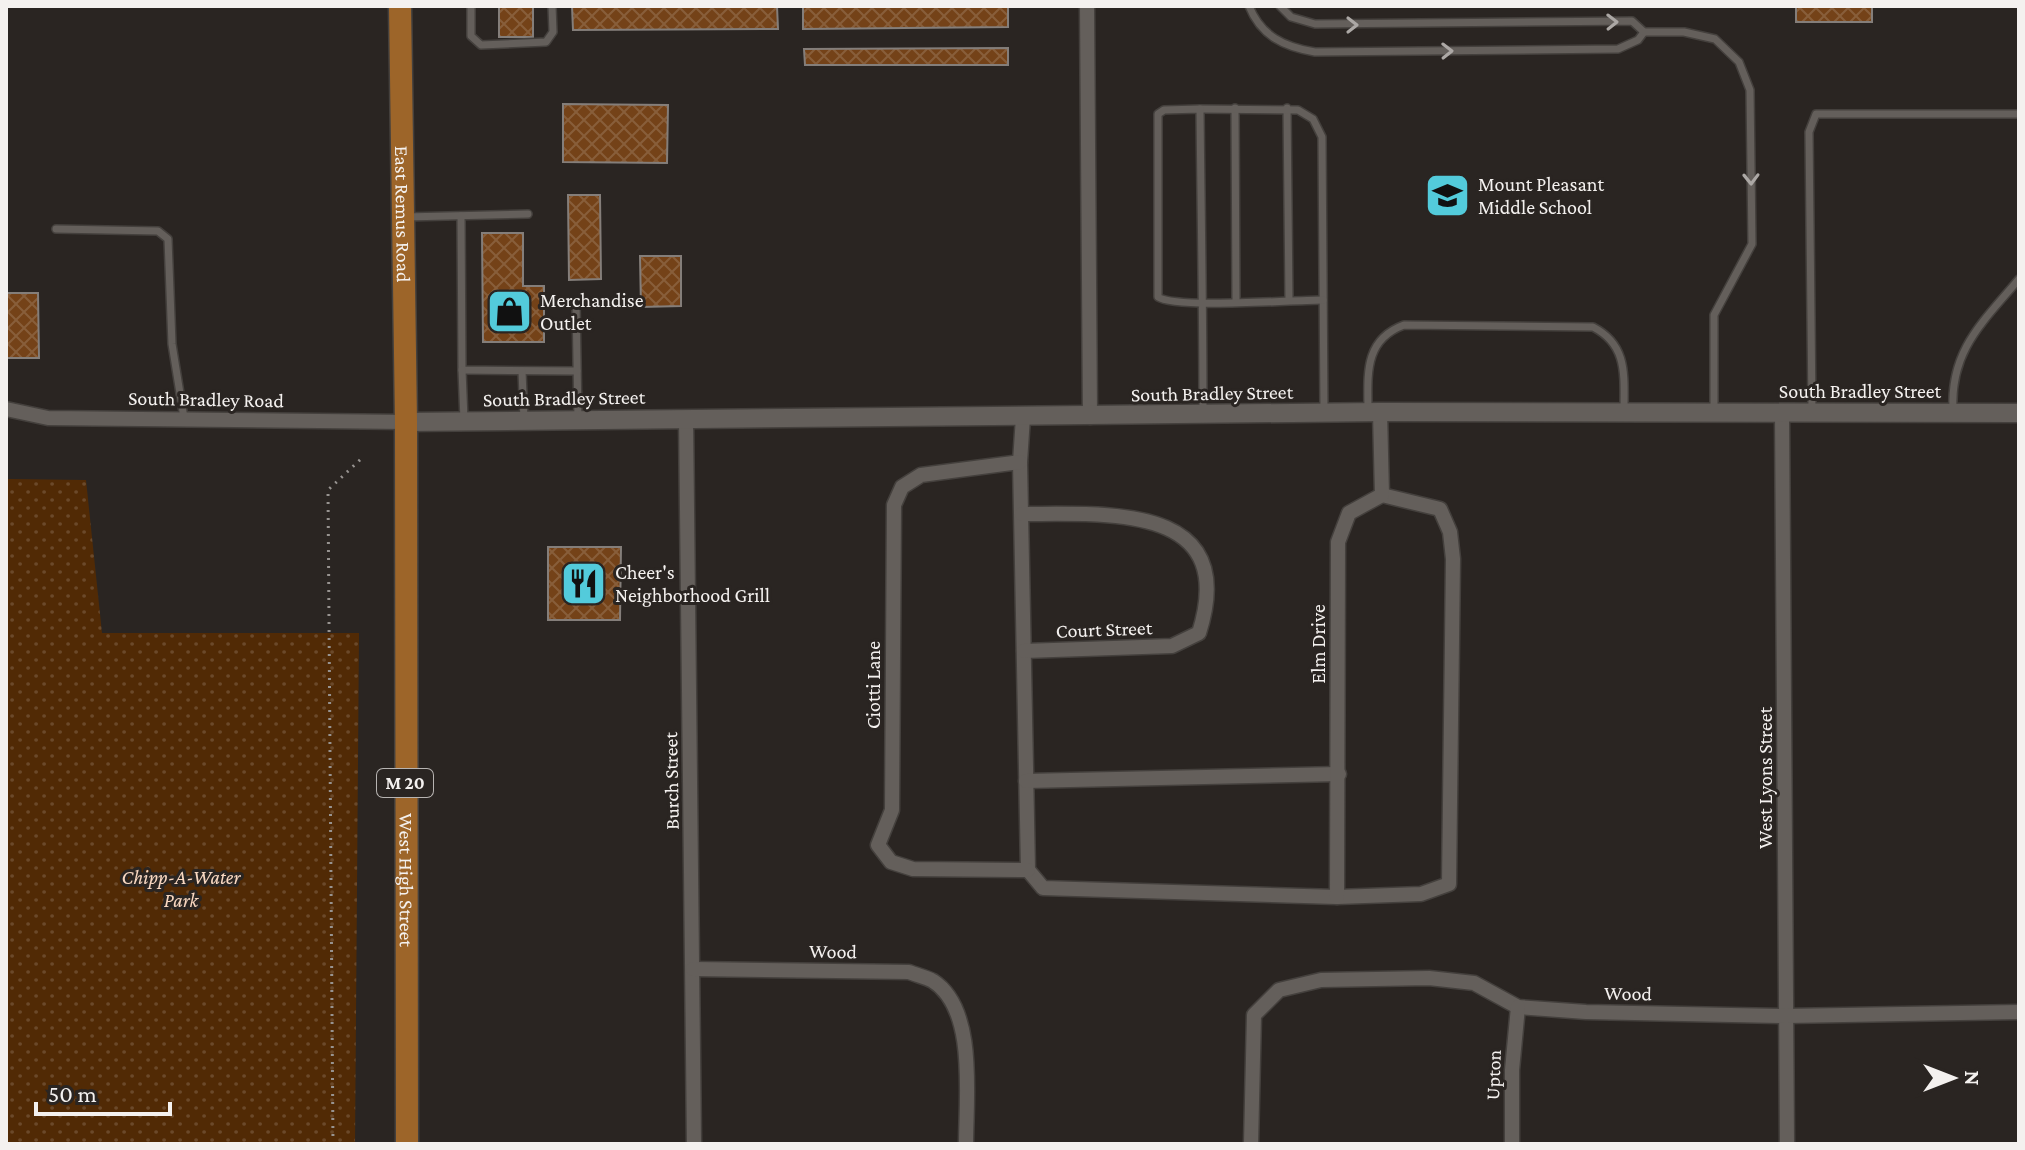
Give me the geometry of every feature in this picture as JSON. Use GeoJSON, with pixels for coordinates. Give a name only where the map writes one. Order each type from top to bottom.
{"type":"FeatureCollection","features":[{"type":"Feature","properties":{"kind":"main road","name":"East Remus Road"},"geometry":{"type":"LineString","coordinates":[[400,6],[406,422]]}},
{"type":"Feature","properties":{"kind":"main road","name":"West High Street"},"geometry":{"type":"LineString","coordinates":[[406,422],[407,1144]]}},
{"type":"Feature","properties":{"kind":"street"},"geometry":{"type":"LineString","coordinates":[[1087,6],[1090,417]]}},
{"type":"Feature","properties":{"kind":"street","name":"South Bradley Road"},"geometry":{"type":"LineString","coordinates":[[6,409],[48,418],[406,422]]}},
{"type":"Feature","properties":{"kind":"street"},"geometry":{"type":"LineString","coordinates":[[1023,417],[1020,462],[1028,870],[1043,888],[1337,897],[1421,894],[1449,884],[1453,574],[1450,532],[1440,509],[1382,495],[1374,412]]}},
{"type":"Feature","properties":{"kind":"street","name":"South Bradley Street"},"geometry":{"type":"LineString","coordinates":[[406,422],[1374,412],[2019,413]]}},
{"type":"Feature","properties":{"kind":"street","name":"West Lyons Street"},"geometry":{"type":"LineString","coordinates":[[1782,413],[1787,1144]]}},
{"type":"Feature","properties":{"kind":"street","name":"Burch Street"},"geometry":{"type":"LineString","coordinates":[[686,418],[694,1144]]}},
{"type":"Feature","properties":{"kind":"street","name":"Ciotti Lane"},"geometry":{"type":"LineString","coordinates":[[1020,462],[921,475],[902,487],[894,505],[892,810],[878,845],[891,862],[913,869],[1028,870]]}},
{"type":"Feature","properties":{"kind":"street","name":"Elm Drive"},"geometry":{"type":"LineString","coordinates":[[1337,897],[1338,542],[1349,513],[1382,495]]}},
{"type":"Feature","properties":{"kind":"street","name":"Court Street"},"geometry":{"type":"LineString","coordinates":[[1022,514],[1109,514],[1160,524],[1183,538],[1200,555],[1209,579],[1209,603],[1199,633],[1172,646],[1024,651]]}},
{"type":"Feature","properties":{"kind":"street"},"geometry":{"type":"LineString","coordinates":[[1026,781],[1339,774]]}},
{"type":"Feature","properties":{"kind":"street","name":"Wood"},"geometry":{"type":"LineString","coordinates":[[693,969],[909,972],[933,981],[958,1010],[966,1053],[966,1144]]}},
{"type":"Feature","properties":{"kind":"street","name":"Wood"},"geometry":{"type":"LineString","coordinates":[[1251,1144],[1254,1015],[1279,990],[1321,980],[1429,978],[1474,983],[1518,1007],[1786,1016],[2019,1012]]}},
{"type":"Feature","properties":{"kind":"street","name":"Upton"},"geometry":{"type":"LineString","coordinates":[[1512,1144],[1512,1070],[1518,1007]]}},
{"type":"Feature","properties":{"kind":"lane"},"geometry":{"type":"LineString","coordinates":[[471,6],[471,36],[481,45],[546,42],[553,32],[552,6]]}},
{"type":"Feature","properties":{"kind":"lane"},"geometry":{"type":"LineString","coordinates":[[1249,6],[1268,35],[1282,44],[1315,52],[1618,49],[1638,40],[1644,32]]}},
{"type":"Feature","properties":{"kind":"lane"},"geometry":{"type":"LineString","coordinates":[[1280,6],[1291,17],[1315,24],[1632,21],[1644,32],[1684,32],[1715,39],[1739,62],[1750,90],[1752,244],[1714,315],[1714,413]]}},
{"type":"Feature","properties":{"kind":"lane"},"geometry":{"type":"LineString","coordinates":[[1235,108],[1236,300]]}},
{"type":"Feature","properties":{"kind":"lane"},"geometry":{"type":"LineString","coordinates":[[1287,108],[1289,300]]}},
{"type":"Feature","properties":{"kind":"lane"},"geometry":{"type":"LineString","coordinates":[[1323,300],[1166,303],[1158,297],[1158,114],[1164,110],[1287,108],[1298,110],[1313,119],[1322,137],[1324,413]]}},
{"type":"Feature","properties":{"kind":"lane"},"geometry":{"type":"LineString","coordinates":[[1200,109],[1203,415]]}},
{"type":"Feature","properties":{"kind":"lane"},"geometry":{"type":"LineString","coordinates":[[1812,413],[1809,132],[1816,114],[2019,114]]}},
{"type":"Feature","properties":{"kind":"lane"},"geometry":{"type":"LineString","coordinates":[[403,217],[528,214]]}},
{"type":"Feature","properties":{"kind":"lane"},"geometry":{"type":"LineString","coordinates":[[461,216],[465,421]]}},
{"type":"Feature","properties":{"kind":"lane"},"geometry":{"type":"LineString","coordinates":[[56,229],[158,231],[168,239],[172,344],[184,418]]}},
{"type":"Feature","properties":{"kind":"lane"},"geometry":{"type":"LineString","coordinates":[[1953,413],[1951,383],[1959,356],[2019,279]]}},
{"type":"Feature","properties":{"kind":"lane"},"geometry":{"type":"LineString","coordinates":[[576,302],[578,420]]}},
{"type":"Feature","properties":{"kind":"lane"},"geometry":{"type":"LineString","coordinates":[[1374,412],[1370,353],[1393,329],[1404,325],[1579,325],[1604,333],[1620,352],[1624,363],[1624,413]]}},
{"type":"Feature","properties":{"kind":"lane"},"geometry":{"type":"LineString","coordinates":[[462,370],[577,371]]}},
{"type":"Feature","properties":{"kind":"lane"},"geometry":{"type":"LineString","coordinates":[[522,371],[524,421]]}},
{"type":"Feature","properties":{"kind":"path"},"geometry":{"type":"LineString","coordinates":[[333,1144],[328,490],[362,458]]}},
{"type":"Feature","properties":{"kind":"green space","name":"Chipp-A-Water Park"},"geometry":{"type":"Polygon","coordinates":[[[6,479],[86,480],[102,633],[359,633],[355,1144],[6,1144],[6,479]]]}},
{"type":"Feature","properties":{"kind":"building"},"geometry":{"type":"Polygon","coordinates":[[[499,6],[533,6],[533,37],[499,37],[499,6]]]}},
{"type":"Feature","properties":{"kind":"building"},"geometry":{"type":"Polygon","coordinates":[[[572,6],[777,6],[778,29],[573,30],[572,6]]]}},
{"type":"Feature","properties":{"kind":"building"},"geometry":{"type":"Polygon","coordinates":[[[803,6],[1008,6],[1008,27],[803,29],[803,6]]]}},
{"type":"Feature","properties":{"kind":"building"},"geometry":{"type":"Polygon","coordinates":[[[1796,6],[1872,6],[1872,22],[1796,22],[1796,6]]]}},
{"type":"Feature","properties":{"kind":"building"},"geometry":{"type":"Polygon","coordinates":[[[1008,48],[1008,65],[805,65],[804,49],[1008,48]]]}},
{"type":"Feature","properties":{"kind":"building"},"geometry":{"type":"Polygon","coordinates":[[[563,104],[668,105],[667,163],[563,162],[563,104]]]}},
{"type":"Feature","properties":{"kind":"building"},"geometry":{"type":"Polygon","coordinates":[[[568,195],[600,195],[601,279],[569,280],[568,195]]]}},
{"type":"Feature","properties":{"kind":"building"},"geometry":{"type":"Polygon","coordinates":[[[482,233],[523,233],[523,286],[544,286],[544,342],[483,342],[482,233]]]}},
{"type":"Feature","properties":{"kind":"building"},"geometry":{"type":"Polygon","coordinates":[[[640,256],[681,256],[681,306],[641,307],[640,256]]]}},
{"type":"Feature","properties":{"kind":"building"},"geometry":{"type":"Polygon","coordinates":[[[6,293],[38,293],[39,358],[6,358],[6,293]]]}},
{"type":"Feature","properties":{"kind":"building","name":"Cheer's Neighborhood Grill"},"geometry":{"type":"Polygon","coordinates":[[[548,547],[621,547],[620,620],[548,620],[548,547]]]}},
{"type":"Feature","properties":{"kind":"place","name":"Mount Pleasant Middle School"},"geometry":{"type":"Point","coordinates":[1447,195]}},
{"type":"Feature","properties":{"kind":"place","name":"Merchandise Outlet"},"geometry":{"type":"Point","coordinates":[509,312]}},
{"type":"Feature","properties":{"kind":"place","name":"Cheer's Neighborhood Grill"},"geometry":{"type":"Point","coordinates":[584,584]}}]}
